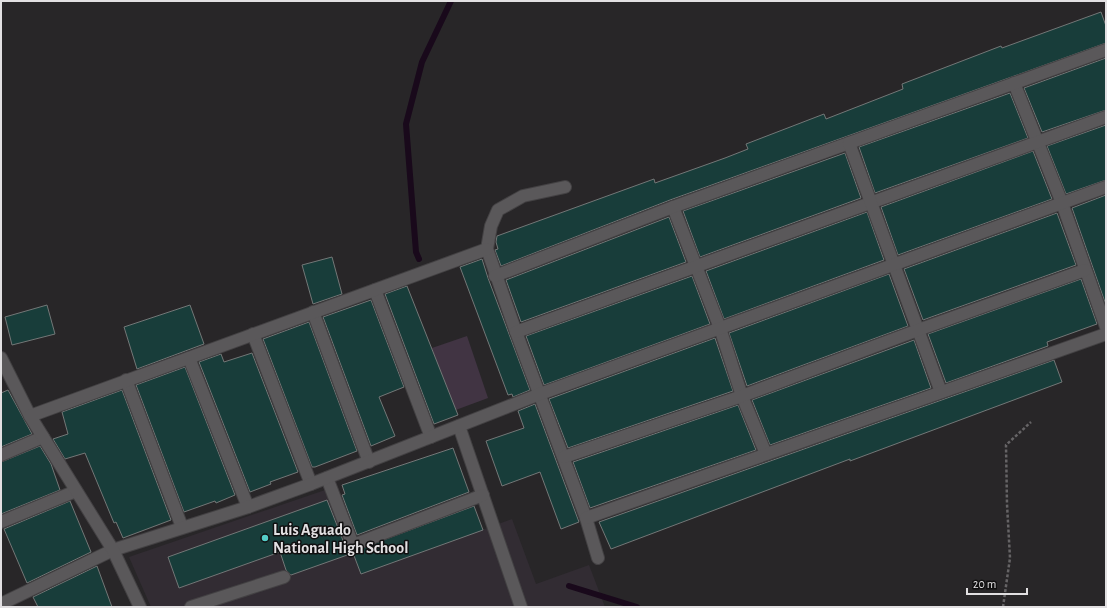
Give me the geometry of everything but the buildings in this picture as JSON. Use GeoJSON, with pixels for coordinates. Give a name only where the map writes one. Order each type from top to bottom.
{"type":"FeatureCollection","features":[{"type":"Feature","properties":{"kind":"street"},"geometry":{"type":"LineString","coordinates":[[495,276],[672,207],[1106,50]]}},
{"type":"Feature","properties":{"kind":"street"},"geometry":{"type":"LineString","coordinates":[[1014,83],[1062,203],[1106,327]]}},
{"type":"Feature","properties":{"kind":"street"},"geometry":{"type":"LineString","coordinates":[[516,332],[1106,117]]}},
{"type":"Feature","properties":{"kind":"street"},"geometry":{"type":"LineString","coordinates":[[849,143],[942,392]]}},
{"type":"Feature","properties":{"kind":"street"},"geometry":{"type":"LineString","coordinates":[[565,187],[523,196],[498,210],[491,226],[487,249],[495,276],[586,518],[598,558]]}},
{"type":"Feature","properties":{"kind":"street"},"geometry":{"type":"LineString","coordinates":[[1,604],[113,550],[248,507],[311,484],[540,394],[1106,187]]}},
{"type":"Feature","properties":{"kind":"street"},"geometry":{"type":"LineString","coordinates":[[672,207],[720,328],[742,396],[766,454]]}},
{"type":"Feature","properties":{"kind":"street"},"geometry":{"type":"LineString","coordinates":[[30,416],[487,249]]}},
{"type":"Feature","properties":{"kind":"street"},"geometry":{"type":"LineString","coordinates":[[564,457],[742,396],[918,330],[1085,270]]}},
{"type":"Feature","properties":{"kind":"street"},"geometry":{"type":"LineString","coordinates":[[375,290],[431,437]]}},
{"type":"Feature","properties":{"kind":"street"},"geometry":{"type":"LineString","coordinates":[[313,312],[369,462]]}},
{"type":"Feature","properties":{"kind":"street"},"geometry":{"type":"LineString","coordinates":[[253,334],[311,484]]}},
{"type":"Feature","properties":{"kind":"street"},"geometry":{"type":"LineString","coordinates":[[586,518],[1106,334]]}},
{"type":"Feature","properties":{"kind":"street"},"geometry":{"type":"LineString","coordinates":[[1,358],[6,384],[30,416],[113,550],[140,607]]}},
{"type":"Feature","properties":{"kind":"street"},"geometry":{"type":"LineString","coordinates":[[188,358],[248,507]]}},
{"type":"Feature","properties":{"kind":"street"},"geometry":{"type":"LineString","coordinates":[[126,380],[182,527]]}},
{"type":"Feature","properties":{"kind":"street"},"geometry":{"type":"LineString","coordinates":[[459,426],[521,607]]}},
{"type":"Feature","properties":{"kind":"street"},"geometry":{"type":"LineString","coordinates":[[1,455],[43,437]]}},
{"type":"Feature","properties":{"kind":"street"},"geometry":{"type":"LineString","coordinates":[[327,478],[353,545],[483,495]]}},
{"type":"Feature","properties":{"kind":"street"},"geometry":{"type":"LineString","coordinates":[[1,522],[76,491]]}},
{"type":"Feature","properties":{"kind":"street"},"geometry":{"type":"LineString","coordinates":[[191,607],[284,577]]}},
{"type":"Feature","properties":{"kind":"path"},"geometry":{"type":"LineString","coordinates":[[1003,607],[1010,558],[1006,445],[1031,422]]}},
{"type":"Feature","properties":{"kind":"shaded area"},"geometry":{"type":"Polygon","coordinates":[[[467,336],[488,398],[453,411],[432,348],[467,336]]]}},
{"type":"Feature","properties":{"kind":"shaded area","name":"Luis Aguado National High School"},"geometry":{"type":"Polygon","coordinates":[[[328,489],[361,574],[512,519],[536,584],[589,565],[605,607],[151,607],[129,557],[328,489]]]}},
{"type":"Feature","properties":{"kind":"waterway"},"geometry":{"type":"LineString","coordinates":[[419,259],[416,252],[406,124],[422,62],[451,1]]}},
{"type":"Feature","properties":{"kind":"waterway"},"geometry":{"type":"LineString","coordinates":[[569,586],[637,607]]}},
{"type":"Feature","properties":{"kind":"place","name":"Luis Aguado National High School"},"geometry":{"type":"Point","coordinates":[265,538]}}]}
